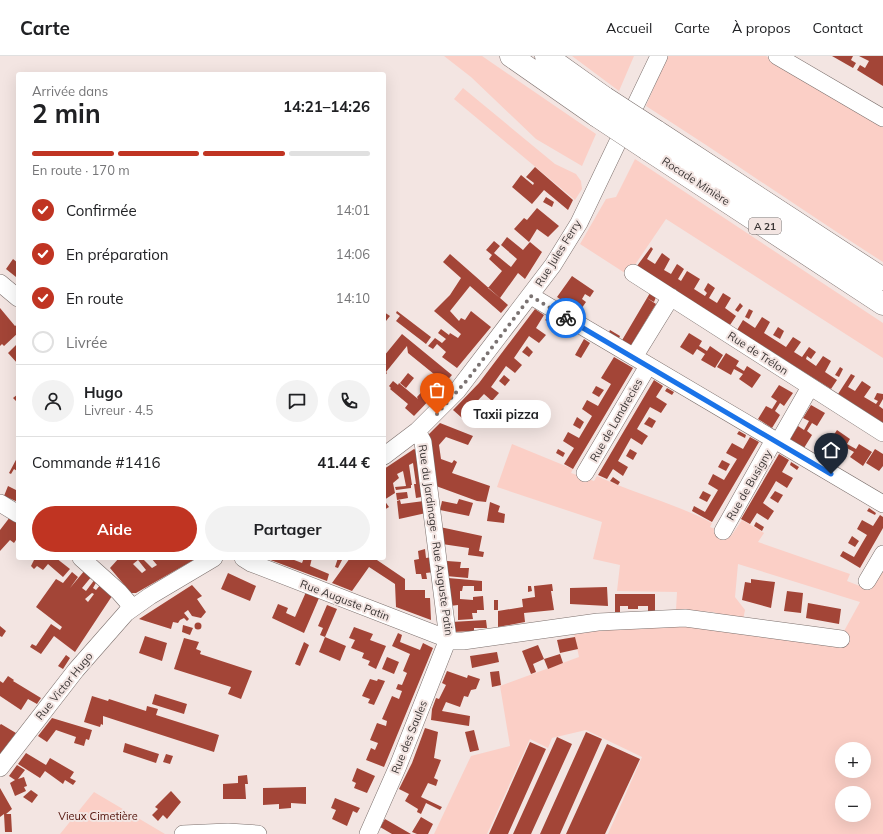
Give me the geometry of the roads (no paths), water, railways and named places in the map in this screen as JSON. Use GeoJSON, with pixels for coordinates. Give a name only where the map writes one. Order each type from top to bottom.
{"type":"FeatureCollection","features":[{"type":"Feature","properties":{"kind":"highway","name":"Rocade Minière"},"geometry":{"type":"LineString","coordinates":[[511,56],[601,107],[652,140],[883,279]]}},
{"type":"Feature","properties":{"kind":"highway","name":"Rocade Minière"},"geometry":{"type":"LineString","coordinates":[[546,56],[601,107]]}},
{"type":"Feature","properties":{"kind":"highway","name":"Rocade Minière"},"geometry":{"type":"LineString","coordinates":[[652,140],[883,304]]}},
{"type":"Feature","properties":{"kind":"street","name":"Rue Jules Ferry"},"geometry":{"type":"LineString","coordinates":[[386,455],[417,432],[437,414],[465,383],[531,296],[556,260],[579,223],[659,56]]}},
{"type":"Feature","properties":{"kind":"street"},"geometry":{"type":"LineString","coordinates":[[777,56],[883,118]]}},
{"type":"Feature","properties":{"kind":"street","name":"Rue de Trélon"},"geometry":{"type":"LineString","coordinates":[[633,273],[883,433]]}},
{"type":"Feature","properties":{"kind":"street"},"geometry":{"type":"LineString","coordinates":[[0,283],[16,296]]}},
{"type":"Feature","properties":{"kind":"street"},"geometry":{"type":"LineString","coordinates":[[531,296],[883,504]]}},
{"type":"Feature","properties":{"kind":"street","name":"Rue de Landrecies"},"geometry":{"type":"LineString","coordinates":[[585,473],[641,362],[671,297]]}},
{"type":"Feature","properties":{"kind":"street","name":"Rue de Busigny"},"geometry":{"type":"LineString","coordinates":[[723,530],[810,387]]}},
{"type":"Feature","properties":{"kind":"street","name":"Rue du Jardinage - Rue Auguste Patin"},"geometry":{"type":"LineString","coordinates":[[417,432],[423,442],[448,639],[463,641],[598,622],[685,618],[841,639]]}},
{"type":"Feature","properties":{"kind":"street"},"geometry":{"type":"LineString","coordinates":[[0,503],[16,513]]}},
{"type":"Feature","properties":{"kind":"street"},"geometry":{"type":"LineString","coordinates":[[867,581],[883,554]]}},
{"type":"Feature","properties":{"kind":"street"},"geometry":{"type":"LineString","coordinates":[[83,560],[119,592],[132,608],[211,560]]}},
{"type":"Feature","properties":{"kind":"street","name":"Rue Auguste Patin"},"geometry":{"type":"LineString","coordinates":[[246,560],[251,564],[448,639]]}},
{"type":"Feature","properties":{"kind":"street","name":"Rue Victor Hugo"},"geometry":{"type":"LineString","coordinates":[[0,768],[76,670],[121,618],[132,608]]}},
{"type":"Feature","properties":{"kind":"street","name":"Rue des Saules"},"geometry":{"type":"LineString","coordinates":[[368,834],[398,766],[448,639]]}},
{"type":"Feature","properties":{"kind":"street"},"geometry":{"type":"LineString","coordinates":[[183,834],[228,832],[258,834]]}},
{"type":"Feature","properties":{"kind":"place","name":"Taxii pizza"},"geometry":{"type":"Point","coordinates":[437,414]}},
{"type":"Feature","properties":{"kind":"park label","name":"Vieux Cimetière"},"geometry":{"type":"Point","coordinates":[98,816]}}]}
